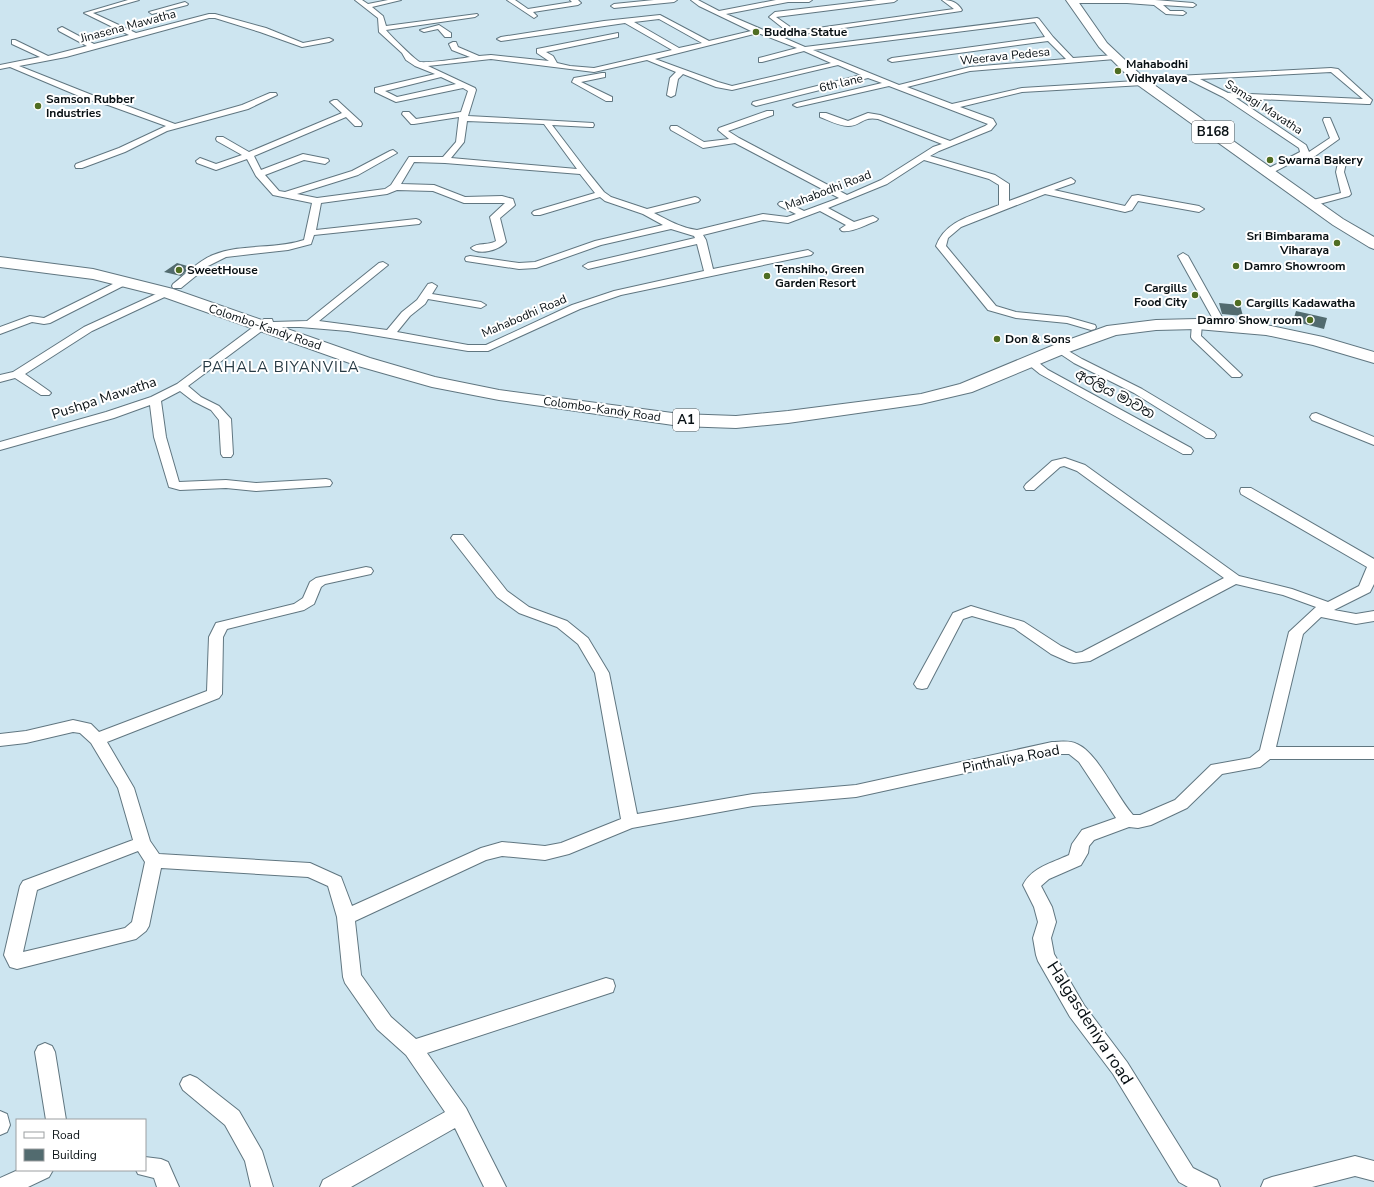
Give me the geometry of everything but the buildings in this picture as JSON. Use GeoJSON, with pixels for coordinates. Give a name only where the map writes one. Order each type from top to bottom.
{"type":"FeatureCollection","features":[{"type":"Feature","properties":{"kind":"main road","name":"B168"},"geometry":{"type":"LineString","coordinates":[[1072,1],[1103,45],[1141,82],[1355,233],[1374,244]]}},
{"type":"Feature","properties":{"kind":"main road","name":"Colombo-Kandy Road"},"geometry":{"type":"LineString","coordinates":[[0,255],[115,272],[172,289],[268,323],[363,354],[434,374],[491,386],[634,407],[686,412],[733,414],[789,410],[904,395],[939,388],[960,382],[1091,327],[1102,324],[1153,318],[1218,319],[1263,323],[1326,337],[1374,351]]}},
{"type":"Feature","properties":{"kind":"main road","name":"Colombo-Kandy Road"},"geometry":{"type":"LineString","coordinates":[[0,262],[93,274],[172,289]]}},
{"type":"Feature","properties":{"kind":"main road","name":"Colombo-Kandy Road"},"geometry":{"type":"LineString","coordinates":[[268,323],[364,362],[432,382],[499,395],[680,420],[736,422],[781,418],[921,399],[966,388],[1060,349],[1113,330],[1156,325],[1198,324],[1266,330],[1317,341],[1374,358]]}},
{"type":"Feature","properties":{"kind":"street"},"geometry":{"type":"LineString","coordinates":[[134,35],[88,13],[136,0]]}},
{"type":"Feature","properties":{"kind":"street"},"geometry":{"type":"LineString","coordinates":[[358,0],[381,17],[383,32],[405,52],[409,58],[418,64],[472,90],[464,116],[460,142],[445,160]]}},
{"type":"Feature","properties":{"kind":"street"},"geometry":{"type":"LineString","coordinates":[[368,6],[398,0]]}},
{"type":"Feature","properties":{"kind":"street"},"geometry":{"type":"LineString","coordinates":[[510,0],[534,16]]}},
{"type":"Feature","properties":{"kind":"street"},"geometry":{"type":"LineString","coordinates":[[528,11],[578,3],[573,0]]}},
{"type":"Feature","properties":{"kind":"street"},"geometry":{"type":"LineString","coordinates":[[614,6],[674,0]]}},
{"type":"Feature","properties":{"kind":"street","name":"Mahabodhi Road"},"geometry":{"type":"LineString","coordinates":[[588,266],[763,217],[786,220],[847,198],[884,182],[936,149],[988,128],[992,124],[990,121],[894,85],[719,14],[695,0]]}},
{"type":"Feature","properties":{"kind":"street"},"geometry":{"type":"LineString","coordinates":[[719,14],[789,0],[809,0]]}},
{"type":"Feature","properties":{"kind":"street"},"geometry":{"type":"LineString","coordinates":[[793,32],[772,17],[775,14],[894,0]]}},
{"type":"Feature","properties":{"kind":"street"},"geometry":{"type":"LineString","coordinates":[[773,36],[959,10],[956,6],[945,0]]}},
{"type":"Feature","properties":{"kind":"street"},"geometry":{"type":"LineString","coordinates":[[1072,1],[1192,4]]}},
{"type":"Feature","properties":{"kind":"street"},"geometry":{"type":"LineString","coordinates":[[1155,2],[1168,13],[1183,13]]}},
{"type":"Feature","properties":{"kind":"street"},"geometry":{"type":"LineString","coordinates":[[174,25],[161,19],[150,9],[185,4]]}},
{"type":"Feature","properties":{"kind":"street"},"geometry":{"type":"LineString","coordinates":[[382,29],[475,15]]}},
{"type":"Feature","properties":{"kind":"street","name":"Jinasena Mawatha"},"geometry":{"type":"LineString","coordinates":[[0,67],[47,58],[174,25],[215,16],[263,30],[302,46],[329,40]]}},
{"type":"Feature","properties":{"kind":"street"},"geometry":{"type":"LineString","coordinates":[[501,39],[519,33],[662,16],[708,42]]}},
{"type":"Feature","properties":{"kind":"street"},"geometry":{"type":"LineString","coordinates":[[762,60],[803,49],[1037,20],[1050,40],[1072,61]]}},
{"type":"Feature","properties":{"kind":"street"},"geometry":{"type":"LineString","coordinates":[[627,21],[677,50]]}},
{"type":"Feature","properties":{"kind":"street"},"geometry":{"type":"LineString","coordinates":[[388,36],[439,27],[448,35]]}},
{"type":"Feature","properties":{"kind":"street"},"geometry":{"type":"LineString","coordinates":[[62,29],[93,47]]}},
{"type":"Feature","properties":{"kind":"street"},"geometry":{"type":"LineString","coordinates":[[609,99],[576,82],[577,80],[648,58],[758,30]]}},
{"type":"Feature","properties":{"kind":"street"},"geometry":{"type":"LineString","coordinates":[[554,64],[548,56],[540,50],[615,35]]}},
{"type":"Feature","properties":{"kind":"street"},"geometry":{"type":"LineString","coordinates":[[892,60],[1050,40]]}},
{"type":"Feature","properties":{"kind":"street"},"geometry":{"type":"LineString","coordinates":[[15,42],[47,58]]}},
{"type":"Feature","properties":{"kind":"street"},"geometry":{"type":"LineString","coordinates":[[453,44],[455,48],[476,58]]}},
{"type":"Feature","properties":{"kind":"street"},"geometry":{"type":"LineString","coordinates":[[418,64],[460,62],[476,58],[499,57],[554,64],[596,73],[632,70]]}},
{"type":"Feature","properties":{"kind":"street","name":"Weerava Pedesa"},"geometry":{"type":"LineString","coordinates":[[894,85],[970,69],[1114,57]]}},
{"type":"Feature","properties":{"kind":"street"},"geometry":{"type":"LineString","coordinates":[[648,58],[664,66],[698,77],[722,88],[732,88],[839,63]]}},
{"type":"Feature","properties":{"kind":"street"},"geometry":{"type":"LineString","coordinates":[[11,65],[89,97],[112,103],[173,126]]}},
{"type":"Feature","properties":{"kind":"street"},"geometry":{"type":"LineString","coordinates":[[671,95],[674,78],[683,73],[704,70]]}},
{"type":"Feature","properties":{"kind":"street"},"geometry":{"type":"LineString","coordinates":[[951,106],[1022,90],[1331,70],[1336,71],[1368,100],[1367,102],[1226,95]]}},
{"type":"Feature","properties":{"kind":"street"},"geometry":{"type":"LineString","coordinates":[[441,75],[378,90],[396,100],[464,85]]}},
{"type":"Feature","properties":{"kind":"street"},"geometry":{"type":"LineString","coordinates":[[756,104],[870,75]]}},
{"type":"Feature","properties":{"kind":"street","name":"Samagi Mavatha"},"geometry":{"type":"LineString","coordinates":[[1190,78],[1226,95],[1303,147],[1305,153],[1268,172]]}},
{"type":"Feature","properties":{"kind":"street","name":"6th lane"},"geometry":{"type":"LineString","coordinates":[[797,105],[894,85]]}},
{"type":"Feature","properties":{"kind":"street"},"geometry":{"type":"LineString","coordinates":[[79,166],[122,150],[173,126],[245,107],[273,96]]}},
{"type":"Feature","properties":{"kind":"street"},"geometry":{"type":"LineString","coordinates":[[334,102],[358,124]]}},
{"type":"Feature","properties":{"kind":"street"},"geometry":{"type":"LineString","coordinates":[[770,113],[722,130],[736,140],[847,198]]}},
{"type":"Feature","properties":{"kind":"street"},"geometry":{"type":"LineString","coordinates":[[200,161],[216,167],[249,156],[347,114]]}},
{"type":"Feature","properties":{"kind":"street"},"geometry":{"type":"LineString","coordinates":[[406,114],[414,122],[464,116],[590,125]]}},
{"type":"Feature","properties":{"kind":"street"},"geometry":{"type":"LineString","coordinates":[[822,115],[847,124],[868,115],[880,117],[951,144]]}},
{"type":"Feature","properties":{"kind":"street"},"geometry":{"type":"LineString","coordinates":[[1297,158],[1308,157],[1335,139],[1326,120]]}},
{"type":"Feature","properties":{"kind":"street"},"geometry":{"type":"LineString","coordinates":[[546,122],[601,194],[608,199],[646,212],[672,226],[699,236],[709,273]]}},
{"type":"Feature","properties":{"kind":"street"},"geometry":{"type":"LineString","coordinates":[[674,128],[703,146],[736,140]]}},
{"type":"Feature","properties":{"kind":"street"},"geometry":{"type":"LineString","coordinates":[[220,139],[249,156],[259,174],[276,193],[317,201],[387,190],[395,187],[434,188],[464,200],[502,199],[510,201],[510,205],[496,217],[501,242],[493,247],[476,248]]}},
{"type":"Feature","properties":{"kind":"street"},"geometry":{"type":"LineString","coordinates":[[287,194],[355,173],[393,152]]}},
{"type":"Feature","properties":{"kind":"street"},"geometry":{"type":"LineString","coordinates":[[259,174],[303,157],[325,161]]}},
{"type":"Feature","properties":{"kind":"street"},"geometry":{"type":"LineString","coordinates":[[923,157],[992,177],[1004,184],[1004,206]]}},
{"type":"Feature","properties":{"kind":"street"},"geometry":{"type":"LineString","coordinates":[[395,187],[412,159],[445,160],[583,172]]}},
{"type":"Feature","properties":{"kind":"street"},"geometry":{"type":"LineString","coordinates":[[1312,203],[1346,194],[1340,172],[1342,163]]}},
{"type":"Feature","properties":{"kind":"street"},"geometry":{"type":"LineString","coordinates":[[1072,181],[962,223],[948,231],[942,240],[942,246],[992,308],[1009,314],[1082,322],[1091,327]]}},
{"type":"Feature","properties":{"kind":"street"},"geometry":{"type":"LineString","coordinates":[[1044,192],[1126,209],[1129,208],[1135,198],[1199,209]]}},
{"type":"Feature","properties":{"kind":"street"},"geometry":{"type":"LineString","coordinates":[[537,213],[601,194]]}},
{"type":"Feature","properties":{"kind":"street"},"geometry":{"type":"LineString","coordinates":[[646,212],[695,200]]}},
{"type":"Feature","properties":{"kind":"street"},"geometry":{"type":"LineString","coordinates":[[0,380],[17,374],[88,329],[172,289],[206,263],[222,255],[300,245],[308,242],[317,201]]}},
{"type":"Feature","properties":{"kind":"street"},"geometry":{"type":"LineString","coordinates":[[783,204],[803,214]]}},
{"type":"Feature","properties":{"kind":"street"},"geometry":{"type":"LineString","coordinates":[[820,208],[854,226]]}},
{"type":"Feature","properties":{"kind":"street"},"geometry":{"type":"LineString","coordinates":[[843,230],[873,219]]}},
{"type":"Feature","properties":{"kind":"street"},"geometry":{"type":"LineString","coordinates":[[310,233],[416,222]]}},
{"type":"Feature","properties":{"kind":"street"},"geometry":{"type":"LineString","coordinates":[[470,260],[519,266],[536,265],[598,243],[672,226]]}},
{"type":"Feature","properties":{"kind":"street","name":"Mahabodhi Road"},"geometry":{"type":"LineString","coordinates":[[268,323],[311,323],[388,334],[468,348],[488,348],[583,305],[618,293],[808,253]]}},
{"type":"Feature","properties":{"kind":"street"},"geometry":{"type":"LineString","coordinates":[[1183,256],[1218,319]]}},
{"type":"Feature","properties":{"kind":"street"},"geometry":{"type":"LineString","coordinates":[[311,323],[383,265]]}},
{"type":"Feature","properties":{"kind":"street"},"geometry":{"type":"LineString","coordinates":[[0,330],[34,318],[46,321],[125,281]]}},
{"type":"Feature","properties":{"kind":"street"},"geometry":{"type":"LineString","coordinates":[[388,334],[426,296],[432,286]]}},
{"type":"Feature","properties":{"kind":"street"},"geometry":{"type":"LineString","coordinates":[[426,296],[481,304]]}},
{"type":"Feature","properties":{"kind":"street","name":"Pushpa Mawatha"},"geometry":{"type":"LineString","coordinates":[[0,446],[110,415],[155,400],[181,386],[268,323]]}},
{"type":"Feature","properties":{"kind":"street"},"geometry":{"type":"LineString","coordinates":[[1198,324],[1196,337],[1236,375]]}},
{"type":"Feature","properties":{"kind":"street"},"geometry":{"type":"LineString","coordinates":[[1060,349],[1078,361],[1138,391],[1210,436]]}},
{"type":"Feature","properties":{"kind":"street","name":"අරලිය මාවත"},"geometry":{"type":"LineString","coordinates":[[1030,361],[1044,372],[1187,451]]}},
{"type":"Feature","properties":{"kind":"street"},"geometry":{"type":"LineString","coordinates":[[17,374],[45,393]]}},
{"type":"Feature","properties":{"kind":"street"},"geometry":{"type":"LineString","coordinates":[[181,386],[197,399],[215,408],[225,419],[227,454]]}},
{"type":"Feature","properties":{"kind":"street"},"geometry":{"type":"LineString","coordinates":[[155,400],[160,437],[173,484],[180,486],[226,484],[256,487],[326,483]]}},
{"type":"Feature","properties":{"kind":"street"},"geometry":{"type":"LineString","coordinates":[[1316,417],[1374,441]]}},
{"type":"Feature","properties":{"kind":"street"},"geometry":{"type":"LineString","coordinates":[[1030,487],[1056,464],[1065,462],[1082,468],[1234,579],[1287,592],[1324,609],[1356,619],[1374,616]]}},
{"type":"Feature","properties":{"kind":"street"},"geometry":{"type":"LineString","coordinates":[[1246,490],[1374,566],[1365,589],[1324,609],[1296,632],[1267,753]]}},
{"type":"Feature","properties":{"kind":"street"},"geometry":{"type":"LineString","coordinates":[[458,538],[502,594],[524,610],[562,624],[584,641],[602,673],[630,822]]}},
{"type":"Feature","properties":{"kind":"street"},"geometry":{"type":"LineString","coordinates":[[96,739],[214,694],[216,637],[222,626],[299,607],[309,601],[315,585],[321,581],[366,571]]}},
{"type":"Feature","properties":{"kind":"street"},"geometry":{"type":"LineString","coordinates":[[922,684],[958,616],[971,611],[1019,626],[1056,650],[1074,658],[1085,657],[1234,579]]}},
{"type":"Feature","properties":{"kind":"street"},"geometry":{"type":"LineString","coordinates":[[0,740],[73,726],[85,728],[96,739],[126,788],[142,842],[154,861],[140,926],[130,934],[17,961],[13,955],[29,886],[142,842]]}},
{"type":"Feature","properties":{"kind":"street","name":"Pinthaliya Road"},"geometry":{"type":"LineString","coordinates":[[346,917],[481,855],[502,849],[545,853],[563,848],[630,822],[753,800],[856,791],[1052,748],[1072,748],[1085,758],[1119,810],[1128,820]]}},
{"type":"Feature","properties":{"kind":"street"},"geometry":{"type":"LineString","coordinates":[[1128,820],[1138,822],[1146,820],[1181,804],[1217,769],[1254,763],[1267,753],[1374,753]]}},
{"type":"Feature","properties":{"kind":"street","name":"Halgasdeniya road"},"geometry":{"type":"LineString","coordinates":[[1128,820],[1088,835],[1081,844],[1079,853],[1075,860],[1043,874],[1032,885],[1043,907],[1047,922],[1042,938],[1045,955],[1077,1011],[1120,1068],[1186,1175],[1209,1187]]}},
{"type":"Feature","properties":{"kind":"street"},"geometry":{"type":"LineString","coordinates":[[154,861],[310,870],[335,882],[346,917],[352,977],[384,1023],[413,1048],[459,1115],[495,1187]]}},
{"type":"Feature","properties":{"kind":"street"},"geometry":{"type":"LineString","coordinates":[[413,1048],[606,986]]}},
{"type":"Feature","properties":{"kind":"street"},"geometry":{"type":"LineString","coordinates":[[45,1052],[56,1119]]}},
{"type":"Feature","properties":{"kind":"street"},"geometry":{"type":"LineString","coordinates":[[190,1084],[232,1118],[256,1158],[262,1187]]}},
{"type":"Feature","properties":{"kind":"street"},"geometry":{"type":"LineString","coordinates":[[332,1187],[459,1115]]}},
{"type":"Feature","properties":{"kind":"street"},"geometry":{"type":"LineString","coordinates":[[1272,1187],[1355,1166],[1374,1170]]}},
{"type":"Feature","properties":{"kind":"street"},"geometry":{"type":"LineString","coordinates":[[146,1167],[161,1169],[168,1187]]}},
{"type":"Feature","properties":{"kind":"street"},"geometry":{"type":"LineString","coordinates":[[5,1187],[40,1171]]}},
{"type":"Feature","properties":{"kind":"place","name":"Buddha Statue"},"geometry":{"type":"Point","coordinates":[756,32]}},
{"type":"Feature","properties":{"kind":"place","name":"Mahabodhi Vidhyalaya"},"geometry":{"type":"Point","coordinates":[1118,71]}},
{"type":"Feature","properties":{"kind":"place","name":"Samson Rubber Industries"},"geometry":{"type":"Point","coordinates":[38,106]}},
{"type":"Feature","properties":{"kind":"place","name":"Swarna Bakery"},"geometry":{"type":"Point","coordinates":[1270,160]}},
{"type":"Feature","properties":{"kind":"place","name":"Sri Bimbarama Viharaya"},"geometry":{"type":"Point","coordinates":[1337,243]}},
{"type":"Feature","properties":{"kind":"place","name":"Damro Showroom"},"geometry":{"type":"Point","coordinates":[1236,266]}},
{"type":"Feature","properties":{"kind":"place","name":"SweetHouse"},"geometry":{"type":"Point","coordinates":[179,270]}},
{"type":"Feature","properties":{"kind":"place","name":"Tenshiho, Green Garden Resort"},"geometry":{"type":"Point","coordinates":[767,276]}},
{"type":"Feature","properties":{"kind":"place","name":"Cargills Food City"},"geometry":{"type":"Point","coordinates":[1195,295]}},
{"type":"Feature","properties":{"kind":"place","name":"Cargills Kadawatha"},"geometry":{"type":"Point","coordinates":[1238,303]}},
{"type":"Feature","properties":{"kind":"place","name":"Damro Show room"},"geometry":{"type":"Point","coordinates":[1310,320]}},
{"type":"Feature","properties":{"kind":"place","name":"Don & Sons"},"geometry":{"type":"Point","coordinates":[997,339]}},
{"type":"Feature","properties":{"kind":"district","name":"PAHALA BIYANVILA"},"geometry":{"type":"Point","coordinates":[281,367]}}]}
